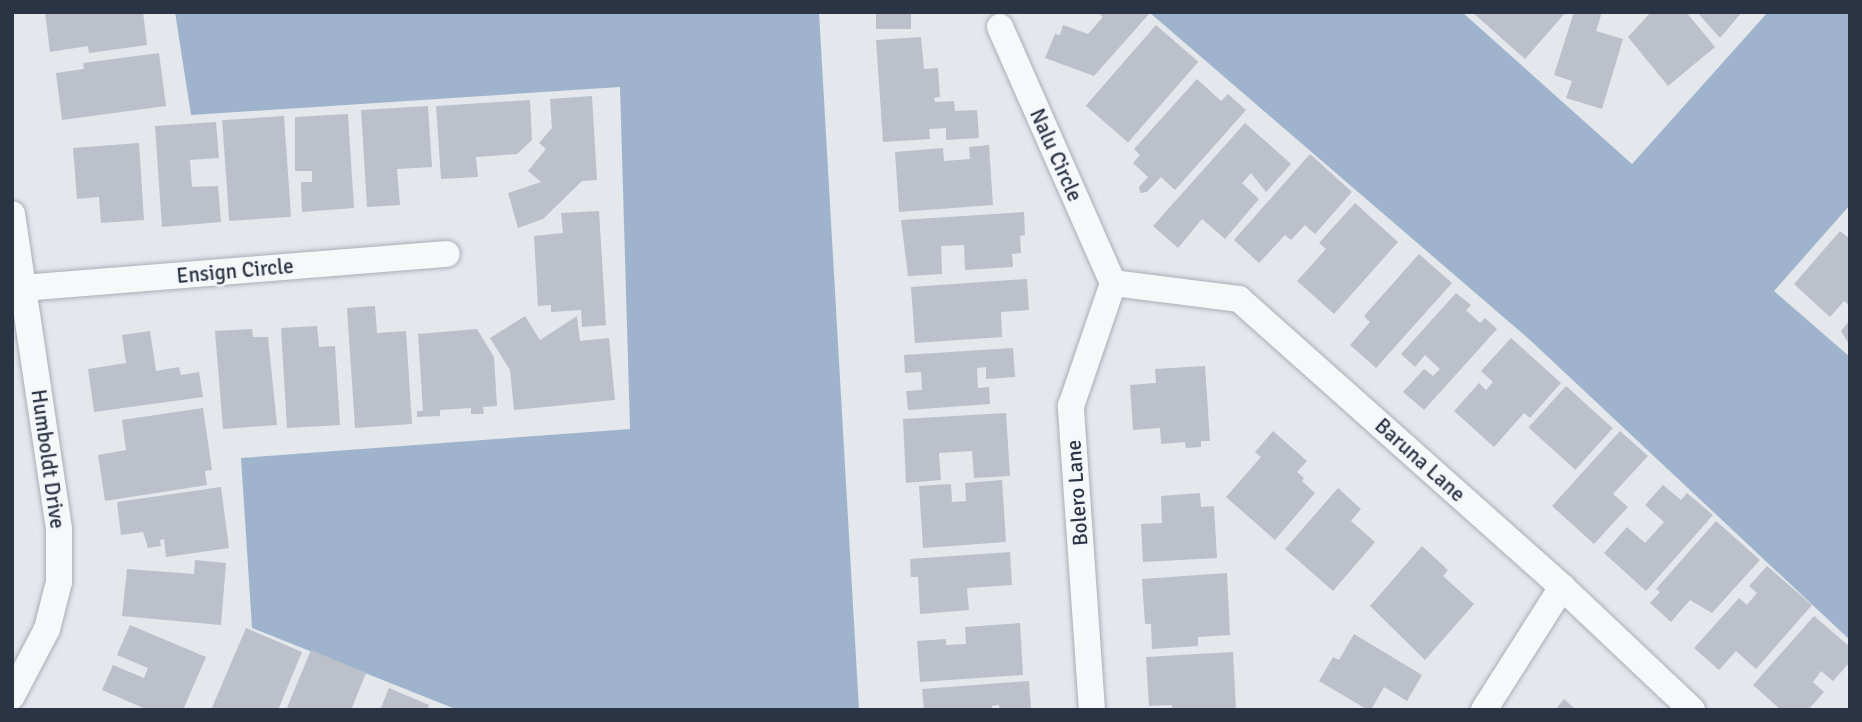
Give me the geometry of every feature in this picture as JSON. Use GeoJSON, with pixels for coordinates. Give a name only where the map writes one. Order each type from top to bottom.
{"type":"FeatureCollection","features":[{"type":"Feature","properties":{"kind":"street","name":"Nalu Circle"},"geometry":{"type":"LineString","coordinates":[[1000,27],[1113,284]]}},
{"type":"Feature","properties":{"kind":"street","name":"Humboldt Drive"},"geometry":{"type":"LineString","coordinates":[[12,214],[59,530],[59,582],[47,629],[12,696]]}},
{"type":"Feature","properties":{"kind":"street","name":"Ensign Circle"},"geometry":{"type":"LineString","coordinates":[[23,288],[447,254]]}},
{"type":"Feature","properties":{"kind":"street","name":"Baruna Lane"},"geometry":{"type":"LineString","coordinates":[[1113,284],[1239,299],[1562,587],[1692,710]]}},
{"type":"Feature","properties":{"kind":"street","name":"Bolero Lane"},"geometry":{"type":"LineString","coordinates":[[1092,710],[1071,406],[1113,284]]}},
{"type":"Feature","properties":{"kind":"street"},"geometry":{"type":"LineString","coordinates":[[1484,710],[1562,587]]}},
{"type":"Feature","properties":{"kind":"water"},"geometry":{"type":"Polygon","coordinates":[[[175,12],[819,12],[859,710],[458,710],[252,628],[241,458],[630,429],[620,87],[191,115],[175,12]]]}},
{"type":"Feature","properties":{"kind":"water"},"geometry":{"type":"Polygon","coordinates":[[[1149,12],[1462,12],[1632,164],[1768,12],[1850,12],[1850,205],[1774,291],[1850,357],[1850,640],[1530,340],[1149,12]]]}},
{"type":"Feature","properties":{"kind":"building"},"geometry":{"type":"Polygon","coordinates":[[[45,12],[143,12],[147,45],[89,53],[88,46],[50,52],[45,12]]]}},
{"type":"Feature","properties":{"kind":"building"},"geometry":{"type":"Polygon","coordinates":[[[876,12],[911,12],[911,29],[876,29],[876,12]]]}},
{"type":"Feature","properties":{"kind":"building"},"geometry":{"type":"Polygon","coordinates":[[[1097,12],[1149,14],[1094,76],[1045,58],[1055,34],[1060,35],[1063,25],[1088,34],[1103,17],[1097,12]]]}},
{"type":"Feature","properties":{"kind":"building"},"geometry":{"type":"Polygon","coordinates":[[[1472,12],[1566,12],[1525,59],[1472,12]]]}},
{"type":"Feature","properties":{"kind":"building"},"geometry":{"type":"Polygon","coordinates":[[[1574,12],[1602,12],[1596,31],[1623,39],[1602,109],[1566,98],[1572,81],[1554,75],[1574,12]]]}},
{"type":"Feature","properties":{"kind":"building"},"geometry":{"type":"Polygon","coordinates":[[[1651,12],[1686,12],[1715,47],[1668,86],[1628,37],[1651,12]]]}},
{"type":"Feature","properties":{"kind":"building"},"geometry":{"type":"Polygon","coordinates":[[[1697,12],[1742,12],[1720,38],[1697,12]]]}},
{"type":"Feature","properties":{"kind":"building"},"geometry":{"type":"Polygon","coordinates":[[[1156,25],[1198,62],[1128,142],[1086,106],[1156,25]]]}},
{"type":"Feature","properties":{"kind":"building"},"geometry":{"type":"Polygon","coordinates":[[[921,37],[924,69],[938,68],[940,97],[934,98],[935,102],[954,101],[955,111],[977,110],[979,138],[946,140],[946,128],[929,129],[930,139],[883,142],[876,40],[921,37]]]}},
{"type":"Feature","properties":{"kind":"building"},"geometry":{"type":"Polygon","coordinates":[[[159,53],[166,106],[62,120],[56,73],[84,69],[83,63],[159,53]]]}},
{"type":"Feature","properties":{"kind":"building"},"geometry":{"type":"Polygon","coordinates":[[[1197,79],[1221,101],[1228,94],[1246,110],[1175,190],[1161,177],[1147,192],[1140,193],[1139,187],[1148,177],[1133,163],[1140,155],[1134,149],[1197,79]]]}},
{"type":"Feature","properties":{"kind":"building"},"geometry":{"type":"Polygon","coordinates":[[[592,96],[597,180],[582,181],[543,219],[518,228],[508,193],[541,182],[528,171],[546,149],[539,143],[552,128],[550,99],[592,96]]]}},
{"type":"Feature","properties":{"kind":"building"},"geometry":{"type":"Polygon","coordinates":[[[530,100],[532,140],[517,154],[476,157],[478,177],[441,179],[436,106],[530,100]]]}},
{"type":"Feature","properties":{"kind":"building"},"geometry":{"type":"Polygon","coordinates":[[[428,106],[432,167],[397,169],[400,205],[367,207],[361,110],[428,106]]]}},
{"type":"Feature","properties":{"kind":"building"},"geometry":{"type":"Polygon","coordinates":[[[348,114],[354,208],[302,212],[301,182],[312,182],[312,171],[295,171],[295,117],[348,114]]]}},
{"type":"Feature","properties":{"kind":"building"},"geometry":{"type":"Polygon","coordinates":[[[284,116],[291,217],[229,221],[222,120],[284,116]]]}},
{"type":"Feature","properties":{"kind":"building"},"geometry":{"type":"Polygon","coordinates":[[[216,122],[219,158],[190,160],[192,187],[218,186],[221,222],[162,227],[155,126],[216,122]]]}},
{"type":"Feature","properties":{"kind":"building"},"geometry":{"type":"Polygon","coordinates":[[[1245,123],[1291,164],[1266,192],[1251,173],[1242,183],[1259,199],[1225,239],[1202,219],[1178,248],[1153,226],[1245,123]]]}},
{"type":"Feature","properties":{"kind":"building"},"geometry":{"type":"Polygon","coordinates":[[[139,143],[144,220],[101,223],[99,197],[77,199],[73,148],[139,143]]]}},
{"type":"Feature","properties":{"kind":"building"},"geometry":{"type":"Polygon","coordinates":[[[989,145],[993,205],[899,212],[895,152],[943,148],[944,161],[970,159],[969,147],[989,145]]]}},
{"type":"Feature","properties":{"kind":"building"},"geometry":{"type":"Polygon","coordinates":[[[1310,154],[1352,192],[1315,234],[1305,225],[1291,240],[1285,235],[1259,263],[1234,240],[1310,154]]]}},
{"type":"Feature","properties":{"kind":"building"},"geometry":{"type":"Polygon","coordinates":[[[1355,203],[1398,242],[1334,314],[1297,281],[1326,249],[1319,243],[1355,203]]]}},
{"type":"Feature","properties":{"kind":"building"},"geometry":{"type":"Polygon","coordinates":[[[599,211],[606,325],[582,327],[581,310],[551,312],[551,305],[538,306],[534,236],[563,233],[561,213],[599,211]]]}},
{"type":"Feature","properties":{"kind":"building"},"geometry":{"type":"Polygon","coordinates":[[[1024,212],[1025,235],[1020,236],[1021,253],[1012,254],[1013,267],[965,270],[964,245],[941,246],[942,274],[908,276],[901,220],[1024,212]]]}},
{"type":"Feature","properties":{"kind":"building"},"geometry":{"type":"Polygon","coordinates":[[[1840,231],[1850,239],[1850,306],[1844,301],[1830,317],[1794,284],[1840,231]]]}},
{"type":"Feature","properties":{"kind":"building"},"geometry":{"type":"Polygon","coordinates":[[[1419,254],[1452,283],[1376,368],[1350,345],[1370,322],[1364,316],[1419,254]]]}},
{"type":"Feature","properties":{"kind":"building"},"geometry":{"type":"Polygon","coordinates":[[[1027,279],[1029,310],[1001,312],[1002,337],[915,343],[911,287],[1027,279]]]}},
{"type":"Feature","properties":{"kind":"building"},"geometry":{"type":"Polygon","coordinates":[[[1456,293],[1471,305],[1466,310],[1480,323],[1485,318],[1497,329],[1424,410],[1403,392],[1424,369],[1433,376],[1440,369],[1425,355],[1415,367],[1401,354],[1456,293]]]}},
{"type":"Feature","properties":{"kind":"building"},"geometry":{"type":"Polygon","coordinates":[[[375,306],[377,333],[406,331],[412,424],[355,428],[347,308],[375,306]]]}},
{"type":"Feature","properties":{"kind":"building"},"geometry":{"type":"Polygon","coordinates":[[[525,316],[540,340],[577,316],[580,341],[609,338],[615,400],[514,410],[510,370],[490,338],[525,316]]]}},
{"type":"Feature","properties":{"kind":"building"},"geometry":{"type":"Polygon","coordinates":[[[1850,320],[1850,346],[1841,331],[1850,320]]]}},
{"type":"Feature","properties":{"kind":"building"},"geometry":{"type":"Polygon","coordinates":[[[317,326],[319,347],[335,346],[340,425],[287,428],[281,328],[317,326]]]}},
{"type":"Feature","properties":{"kind":"building"},"geometry":{"type":"Polygon","coordinates":[[[252,329],[253,337],[268,337],[277,425],[223,429],[215,331],[252,329]]]}},
{"type":"Feature","properties":{"kind":"building"},"geometry":{"type":"Polygon","coordinates":[[[477,329],[494,357],[497,406],[483,407],[484,414],[471,414],[471,408],[440,410],[440,416],[417,417],[417,411],[423,411],[418,334],[477,329]]]}},
{"type":"Feature","properties":{"kind":"building"},"geometry":{"type":"Polygon","coordinates":[[[150,331],[156,371],[179,367],[181,375],[199,372],[203,397],[94,412],[88,369],[126,363],[122,335],[150,331]]]}},
{"type":"Feature","properties":{"kind":"building"},"geometry":{"type":"Polygon","coordinates":[[[1511,338],[1561,383],[1530,418],[1524,413],[1494,447],[1454,411],[1479,383],[1486,390],[1493,382],[1481,371],[1511,338]]]}},
{"type":"Feature","properties":{"kind":"building"},"geometry":{"type":"Polygon","coordinates":[[[1013,348],[1015,377],[986,379],[986,367],[977,368],[978,388],[989,387],[990,404],[908,410],[906,391],[922,390],[921,372],[905,373],[904,355],[1013,348]]]}},
{"type":"Feature","properties":{"kind":"building"},"geometry":{"type":"Polygon","coordinates":[[[1205,366],[1210,441],[1201,441],[1201,447],[1186,448],[1185,442],[1161,444],[1160,428],[1133,430],[1130,385],[1156,383],[1155,369],[1205,366]]]}},
{"type":"Feature","properties":{"kind":"building"},"geometry":{"type":"Polygon","coordinates":[[[1566,386],[1613,428],[1575,470],[1529,428],[1566,386]]]}},
{"type":"Feature","properties":{"kind":"building"},"geometry":{"type":"Polygon","coordinates":[[[203,408],[212,470],[205,471],[207,485],[105,501],[98,455],[126,450],[122,420],[203,408]]]}},
{"type":"Feature","properties":{"kind":"building"},"geometry":{"type":"Polygon","coordinates":[[[1006,413],[1010,476],[974,478],[972,451],[939,453],[941,480],[906,483],[903,419],[1006,413]]]}},
{"type":"Feature","properties":{"kind":"building"},"geometry":{"type":"Polygon","coordinates":[[[1273,431],[1307,461],[1297,472],[1315,493],[1275,540],[1226,497],[1261,457],[1255,452],[1273,431]]]}},
{"type":"Feature","properties":{"kind":"building"},"geometry":{"type":"Polygon","coordinates":[[[1620,431],[1648,456],[1613,494],[1628,507],[1594,544],[1552,506],[1620,431]]]}},
{"type":"Feature","properties":{"kind":"building"},"geometry":{"type":"Polygon","coordinates":[[[1002,480],[1006,542],[923,548],[919,486],[951,484],[952,502],[966,501],[965,483],[1002,480]]]}},
{"type":"Feature","properties":{"kind":"building"},"geometry":{"type":"Polygon","coordinates":[[[1663,485],[1681,500],[1687,493],[1713,515],[1646,591],[1604,553],[1627,527],[1645,543],[1664,522],[1645,505],[1663,485]]]}},
{"type":"Feature","properties":{"kind":"building"},"geometry":{"type":"Polygon","coordinates":[[[221,487],[229,548],[166,557],[164,539],[160,540],[161,546],[148,548],[143,532],[121,535],[117,502],[221,487]]]}},
{"type":"Feature","properties":{"kind":"building"},"geometry":{"type":"Polygon","coordinates":[[[1338,488],[1361,509],[1351,521],[1375,542],[1333,591],[1285,549],[1338,488]]]}},
{"type":"Feature","properties":{"kind":"building"},"geometry":{"type":"Polygon","coordinates":[[[1200,493],[1201,507],[1214,506],[1217,558],[1143,562],[1141,524],[1162,523],[1161,496],[1200,493]]]}},
{"type":"Feature","properties":{"kind":"building"},"geometry":{"type":"Polygon","coordinates":[[[1716,521],[1760,560],[1712,613],[1690,600],[1671,622],[1650,603],[1660,592],[1656,589],[1716,521]]]}},
{"type":"Feature","properties":{"kind":"building"},"geometry":{"type":"Polygon","coordinates":[[[1422,546],[1448,570],[1443,576],[1474,604],[1425,660],[1370,606],[1422,546]]]}},
{"type":"Feature","properties":{"kind":"building"},"geometry":{"type":"Polygon","coordinates":[[[1010,552],[1012,585],[967,588],[969,610],[920,614],[918,577],[911,577],[910,559],[1010,552]]]}},
{"type":"Feature","properties":{"kind":"building"},"geometry":{"type":"Polygon","coordinates":[[[195,560],[226,563],[221,625],[122,616],[127,569],[194,574],[195,560]]]}},
{"type":"Feature","properties":{"kind":"building"},"geometry":{"type":"Polygon","coordinates":[[[1767,566],[1812,605],[1756,669],[1736,651],[1719,670],[1694,648],[1739,598],[1747,605],[1757,593],[1749,586],[1767,566]]]}},
{"type":"Feature","properties":{"kind":"building"},"geometry":{"type":"Polygon","coordinates":[[[1227,573],[1230,635],[1198,637],[1198,646],[1152,649],[1151,624],[1145,624],[1142,579],[1227,573]]]}},
{"type":"Feature","properties":{"kind":"building"},"geometry":{"type":"Polygon","coordinates":[[[1814,616],[1850,647],[1850,662],[1833,681],[1821,671],[1813,682],[1824,692],[1808,710],[1781,710],[1753,685],[1814,616]]]}},
{"type":"Feature","properties":{"kind":"building"},"geometry":{"type":"Polygon","coordinates":[[[1020,623],[1023,675],[920,682],[917,641],[946,639],[946,645],[966,644],[965,627],[1020,623]]]}},
{"type":"Feature","properties":{"kind":"building"},"geometry":{"type":"Polygon","coordinates":[[[130,625],[206,657],[183,710],[148,710],[102,690],[113,665],[144,678],[148,668],[117,655],[130,625]]]}},
{"type":"Feature","properties":{"kind":"building"},"geometry":{"type":"Polygon","coordinates":[[[246,628],[302,652],[278,710],[211,710],[246,628]]]}},
{"type":"Feature","properties":{"kind":"building"},"geometry":{"type":"Polygon","coordinates":[[[1354,634],[1422,675],[1407,701],[1384,687],[1371,710],[1368,710],[1319,681],[1333,657],[1339,660],[1354,634]]]}},
{"type":"Feature","properties":{"kind":"building"},"geometry":{"type":"Polygon","coordinates":[[[311,650],[366,673],[351,710],[286,710],[311,650]]]}},
{"type":"Feature","properties":{"kind":"building"},"geometry":{"type":"Polygon","coordinates":[[[1233,652],[1236,710],[1172,710],[1172,705],[1149,706],[1146,657],[1233,652]]]}},
{"type":"Feature","properties":{"kind":"building"},"geometry":{"type":"Polygon","coordinates":[[[1029,681],[1031,710],[1000,710],[999,705],[992,706],[992,710],[924,710],[922,689],[1029,681]]]}},
{"type":"Feature","properties":{"kind":"building"},"geometry":{"type":"Polygon","coordinates":[[[389,688],[429,705],[427,710],[380,710],[389,688]]]}},
{"type":"Feature","properties":{"kind":"building"},"geometry":{"type":"Polygon","coordinates":[[[1564,699],[1576,710],[1555,710],[1564,699]]]}}]}
